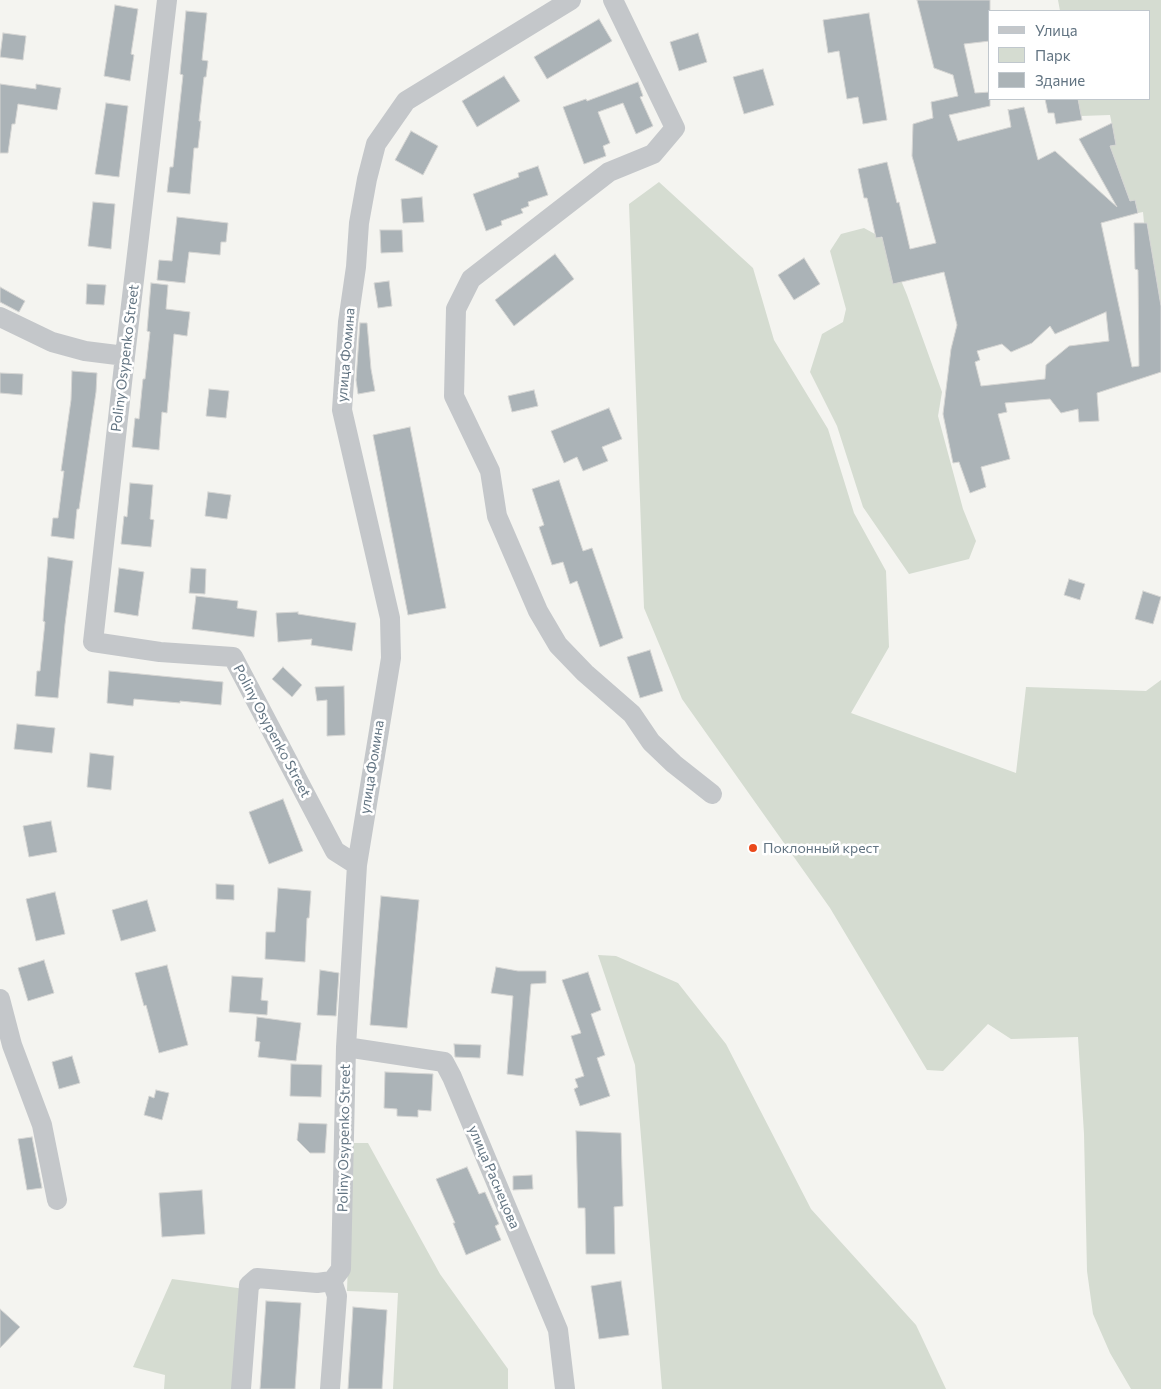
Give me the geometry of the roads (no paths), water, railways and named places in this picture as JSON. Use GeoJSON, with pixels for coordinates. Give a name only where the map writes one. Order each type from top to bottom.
{"type":"FeatureCollection","features":[{"type":"Feature","properties":{"kind":"street","name":"Poliny Osypenko Street"},"geometry":{"type":"LineString","coordinates":[[167,0],[93,642],[160,652],[233,657],[335,851],[357,865],[346,1047],[341,1269],[332,1281]]}},
{"type":"Feature","properties":{"kind":"street","name":"улица Фомина"},"geometry":{"type":"LineString","coordinates":[[357,865],[391,658],[390,618],[342,410],[348,322],[359,222],[367,179],[376,144],[406,101],[570,0]]}},
{"type":"Feature","properties":{"kind":"street"},"geometry":{"type":"LineString","coordinates":[[613,0],[675,128],[653,154],[610,172],[471,280],[456,310],[454,396],[490,471],[497,516],[538,611],[558,645],[585,673],[632,714],[651,742],[674,764],[712,794]]}},
{"type":"Feature","properties":{"kind":"street"},"geometry":{"type":"LineString","coordinates":[[0,317],[52,342],[85,351],[125,356]]}},
{"type":"Feature","properties":{"kind":"street"},"geometry":{"type":"LineString","coordinates":[[0,999],[12,1045],[42,1125],[57,1200]]}},
{"type":"Feature","properties":{"kind":"street","name":"улица Раснецова"},"geometry":{"type":"LineString","coordinates":[[346,1047],[444,1062],[558,1330],[565,1389]]}},
{"type":"Feature","properties":{"kind":"street"},"geometry":{"type":"LineString","coordinates":[[241,1389],[248,1284],[257,1278],[317,1283],[332,1281],[337,1296],[330,1389]]}},
{"type":"Feature","properties":{"kind":"place","name":"Поклонный крест"},"geometry":{"type":"Point","coordinates":[753,848]}}]}
